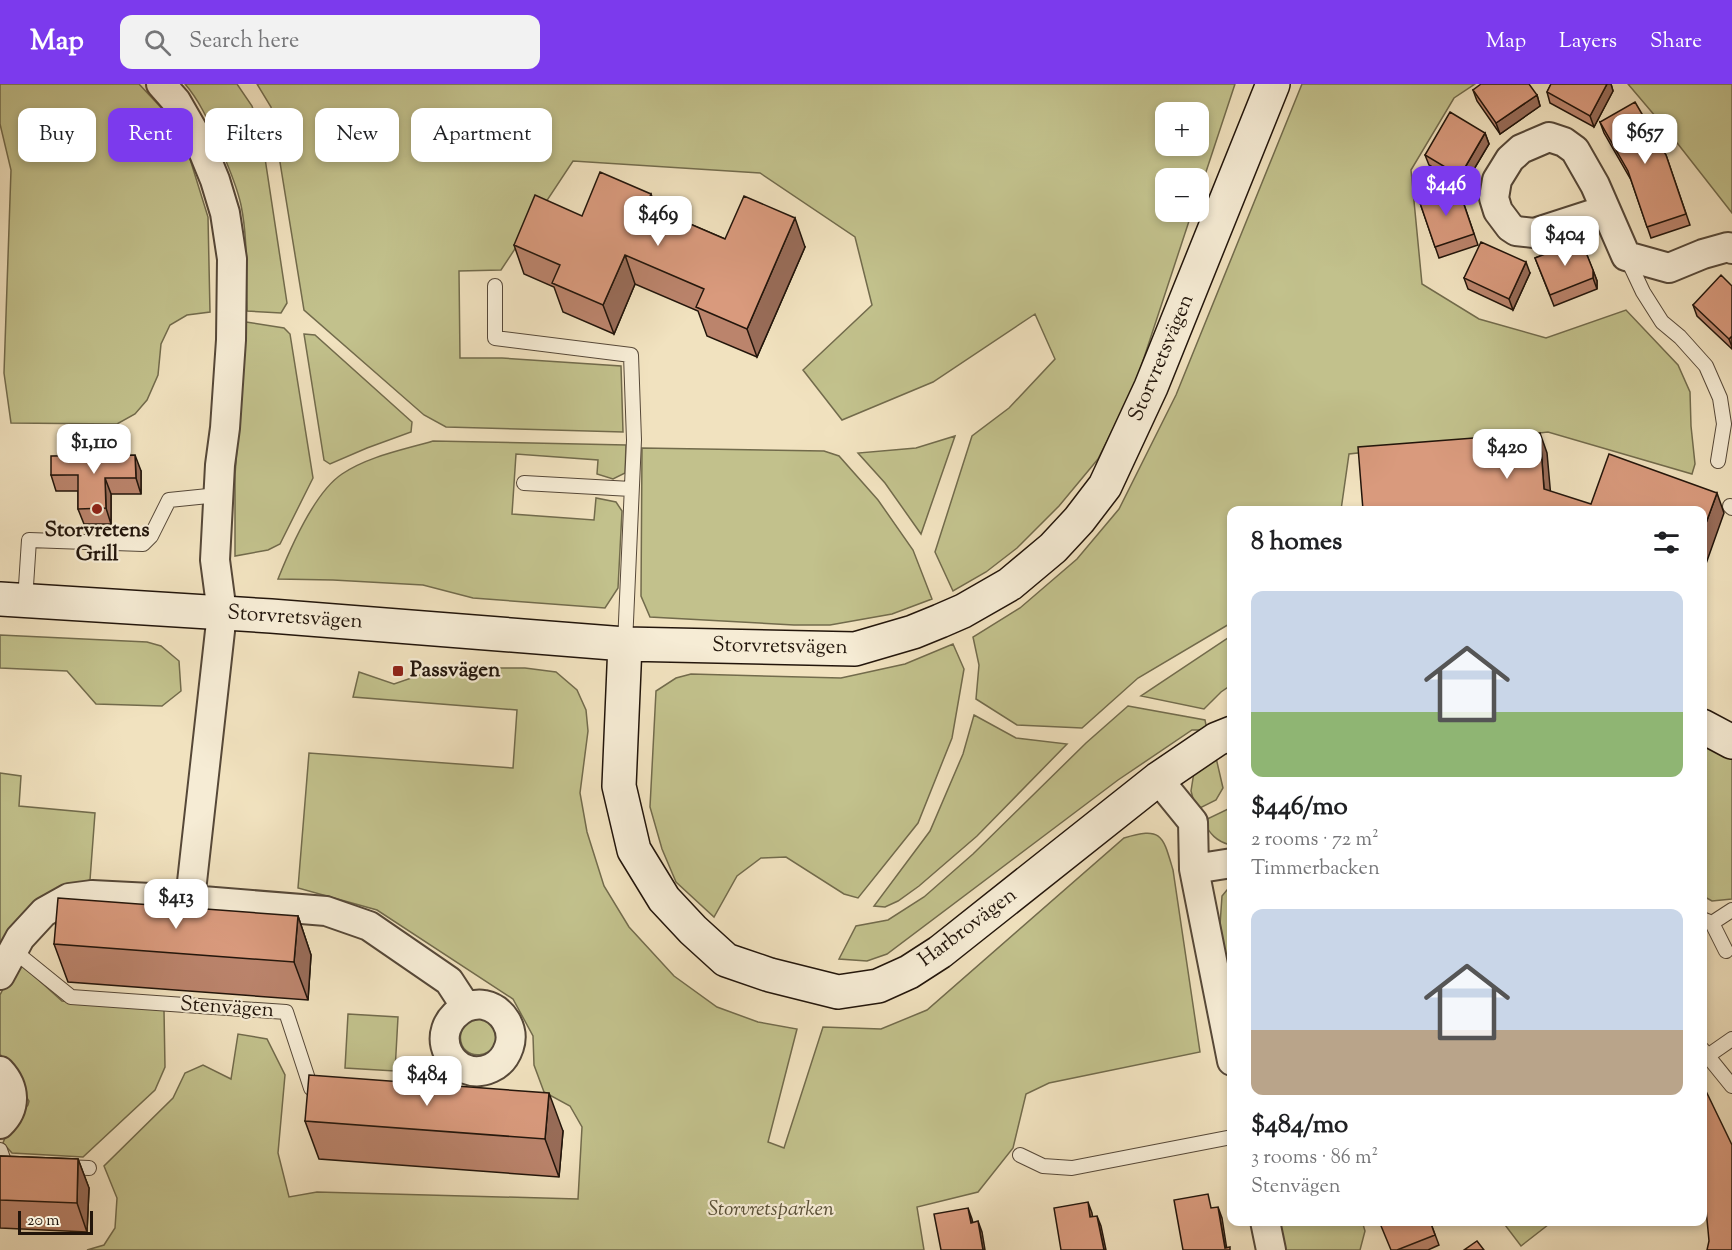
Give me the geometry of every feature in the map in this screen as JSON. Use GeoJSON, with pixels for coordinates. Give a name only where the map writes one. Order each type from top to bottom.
{"type":"FeatureCollection","features":[{"type":"Feature","properties":{"kind":"street"},"geometry":{"type":"LineString","coordinates":[[161,84],[176,101],[199,141],[215,180],[225,213],[232,259],[230,351],[220,465],[215,560],[222,613],[190,900]]}},
{"type":"Feature","properties":{"kind":"street","name":"Storvretsvägen"},"geometry":{"type":"LineString","coordinates":[[13,600],[222,613],[625,644],[855,649],[913,632],[952,616],[1010,584],[1053,548],[1080,520],[1105,486],[1151,387],[1273,84]]}},
{"type":"Feature","properties":{"kind":"street"},"geometry":{"type":"LineString","coordinates":[[1605,210],[1626,256],[1669,268],[1703,254],[1728,247],[1732,249]]}},
{"type":"Feature","properties":{"kind":"street","name":"Harbrovägen"},"geometry":{"type":"LineString","coordinates":[[625,644],[619,786],[634,850],[664,899],[726,960],[770,975],[824,989],[878,986],[909,972],[940,952],[1158,779],[1217,739],[1227,735]]}},
{"type":"Feature","properties":{"kind":"street"},"geometry":{"type":"LineString","coordinates":[[1158,779],[1193,822],[1194,869],[1227,1035]]}},
{"type":"Feature","properties":{"kind":"street"},"geometry":{"type":"LineString","coordinates":[[1194,869],[1227,863]]}},
{"type":"Feature","properties":{"kind":"street"},"geometry":{"type":"LineString","coordinates":[[0,975],[20,938],[44,912],[69,898],[92,895],[190,900],[326,911],[369,926],[449,981],[465,1006]]}},
{"type":"Feature","properties":{"kind":"street"},"geometry":{"type":"LineString","coordinates":[[485,1005],[496,1010],[506,1020],[510,1030],[511,1041],[502,1060],[494,1067],[474,1077],[450,1057],[444,1040],[448,1022],[465,1006],[485,1005]]}},
{"type":"Feature","properties":{"kind":"street"},"geometry":{"type":"LineString","coordinates":[[0,1071],[12,1089],[13,1098],[9,1112],[0,1124]]}},
{"type":"Feature","properties":{"kind":"street"},"geometry":{"type":"LineString","coordinates":[[1266,1226],[1271,1250]]}},
{"type":"Feature","properties":{"kind":"lane"},"geometry":{"type":"LineString","coordinates":[[1626,256],[1642,292],[1662,322],[1680,337],[1706,366],[1720,398],[1724,424],[1718,461]]}},
{"type":"Feature","properties":{"kind":"lane"},"geometry":{"type":"LineString","coordinates":[[495,285],[495,338],[631,355],[634,440],[625,644]]}},
{"type":"Feature","properties":{"kind":"lane"},"geometry":{"type":"LineString","coordinates":[[524,483],[631,489]]}},
{"type":"Feature","properties":{"kind":"lane"},"geometry":{"type":"LineString","coordinates":[[13,600],[30,540],[143,544],[151,536],[168,500],[218,495]]}},
{"type":"Feature","properties":{"kind":"lane"},"geometry":{"type":"LineString","coordinates":[[1726,951],[1707,921],[1732,910]]}},
{"type":"Feature","properties":{"kind":"lane","name":"Stenvägen"},"geometry":{"type":"LineString","coordinates":[[13,950],[71,997],[286,1012],[311,1088],[334,1090]]}},
{"type":"Feature","properties":{"kind":"lane"},"geometry":{"type":"LineString","coordinates":[[1707,1052],[1732,1039]]}},
{"type":"Feature","properties":{"kind":"lane"},"geometry":{"type":"LineString","coordinates":[[1707,1053],[1732,1086]]}},
{"type":"Feature","properties":{"kind":"lane"},"geometry":{"type":"LineString","coordinates":[[1020,1155],[1043,1166],[1072,1168],[1227,1138]]}},
{"type":"Feature","properties":{"kind":"lane"},"geometry":{"type":"LineString","coordinates":[[47,1166],[89,1168]]}},
{"type":"Feature","properties":{"kind":"green space"},"geometry":{"type":"Polygon","coordinates":[[[0,84],[139,84],[161,108],[108,108],[108,162],[191,162],[208,217],[210,312],[187,315],[170,325],[161,344],[158,375],[147,400],[135,414],[117,424],[11,423],[4,373],[11,170],[0,124],[0,84]]]}},
{"type":"Feature","properties":{"kind":"green space"},"geometry":{"type":"Polygon","coordinates":[[[185,84],[237,84],[253,108],[205,108],[205,115],[185,84]]]}},
{"type":"Feature","properties":{"kind":"green space"},"geometry":{"type":"Polygon","coordinates":[[[257,84],[1235,84],[1207,168],[1155,168],[1155,222],[1189,222],[1135,385],[1098,459],[1059,506],[1017,548],[986,572],[953,591],[935,552],[972,436],[1009,408],[1055,359],[1035,314],[933,382],[842,420],[803,370],[872,305],[855,237],[760,173],[573,161],[501,270],[459,271],[460,358],[502,358],[621,366],[623,432],[446,427],[424,415],[304,310],[280,162],[303,162],[303,108],[271,108],[257,84]]]}},
{"type":"Feature","properties":{"kind":"green space"},"geometry":{"type":"Polygon","coordinates":[[[1302,84],[1475,84],[1454,98],[1411,170],[1422,284],[1479,319],[1546,338],[1626,310],[1678,365],[1690,392],[1695,464],[1692,474],[1548,432],[1349,454],[1342,506],[1227,506],[1227,625],[1138,678],[1082,728],[1017,725],[976,699],[979,665],[973,637],[1020,608],[1077,559],[1119,509],[1176,395],[1302,84]]]}},
{"type":"Feature","properties":{"kind":"green space"},"geometry":{"type":"Polygon","coordinates":[[[1628,84],[1732,84],[1732,213],[1667,130],[1628,84]]]}},
{"type":"Feature","properties":{"kind":"green space"},"geometry":{"type":"Polygon","coordinates":[[[226,162],[266,162],[287,303],[281,313],[247,311],[246,244],[243,218],[239,196],[226,162]]]}},
{"type":"Feature","properties":{"kind":"green space"},"geometry":{"type":"Polygon","coordinates":[[[246,322],[284,328],[290,334],[313,478],[280,544],[268,550],[235,556],[235,475],[246,322]]]}},
{"type":"Feature","properties":{"kind":"green space"},"geometry":{"type":"Polygon","coordinates":[[[304,334],[315,335],[412,422],[411,432],[330,464],[324,460],[304,334]]]}},
{"type":"Feature","properties":{"kind":"green space"},"geometry":{"type":"Polygon","coordinates":[[[955,436],[921,534],[885,483],[858,453],[916,448],[955,436]]]}},
{"type":"Feature","properties":{"kind":"green space"},"geometry":{"type":"Polygon","coordinates":[[[433,441],[626,445],[625,473],[613,479],[597,474],[598,460],[516,454],[512,514],[594,520],[596,498],[616,502],[622,511],[618,588],[605,608],[473,598],[423,585],[278,579],[304,522],[332,482],[363,463],[433,441]]]}},
{"type":"Feature","properties":{"kind":"green space"},"geometry":{"type":"Polygon","coordinates":[[[642,448],[824,451],[839,456],[878,500],[913,550],[932,599],[892,614],[830,625],[650,617],[641,596],[642,448]]]}},
{"type":"Feature","properties":{"kind":"green space"},"geometry":{"type":"Polygon","coordinates":[[[0,635],[147,642],[161,646],[179,661],[181,691],[162,706],[96,704],[67,671],[0,668],[0,635]]]}},
{"type":"Feature","properties":{"kind":"green space"},"geometry":{"type":"Polygon","coordinates":[[[1227,639],[1227,688],[1204,709],[1141,696],[1227,639]]]}},
{"type":"Feature","properties":{"kind":"green space"},"geometry":{"type":"Polygon","coordinates":[[[953,644],[964,669],[952,738],[918,823],[858,898],[844,894],[786,857],[761,858],[737,876],[714,917],[676,882],[662,849],[650,807],[656,691],[676,678],[691,674],[841,678],[905,664],[953,644]]]}},
{"type":"Feature","properties":{"kind":"green space","name":"Storvretsparken"},"geometry":{"type":"Polygon","coordinates":[[[471,668],[525,668],[556,672],[577,690],[586,710],[588,731],[580,793],[587,832],[604,886],[629,927],[674,976],[717,1007],[758,1022],[797,1029],[768,1142],[784,1148],[823,1027],[881,1029],[927,1010],[1124,838],[1146,833],[1154,834],[1163,842],[1173,870],[1200,1052],[1049,1083],[1026,1094],[1013,1148],[978,1192],[917,1207],[924,1250],[87,1250],[104,1245],[115,1228],[117,1198],[104,1166],[173,1098],[185,1073],[203,1065],[231,1079],[238,1034],[267,1039],[285,1075],[278,1153],[289,1197],[317,1192],[578,1199],[582,1127],[570,1106],[544,1092],[534,1065],[533,1036],[513,999],[377,910],[298,888],[309,753],[513,768],[517,710],[353,697],[359,672],[394,684],[423,674],[471,668]]]}},
{"type":"Feature","properties":{"kind":"green space"},"geometry":{"type":"Polygon","coordinates":[[[1128,706],[1205,720],[1207,730],[1192,730],[1118,780],[887,954],[867,961],[839,959],[856,926],[888,920],[924,897],[973,854],[1086,743],[1128,706]]]}},
{"type":"Feature","properties":{"kind":"green space"},"geometry":{"type":"Polygon","coordinates":[[[974,715],[1016,738],[1067,744],[977,836],[919,886],[885,907],[874,906],[930,831],[963,754],[974,715]]]}},
{"type":"Feature","properties":{"kind":"green space"},"geometry":{"type":"Polygon","coordinates":[[[1707,744],[1732,758],[1732,899],[1712,901],[1707,898],[1707,744]]]}},
{"type":"Feature","properties":{"kind":"green space"},"geometry":{"type":"Polygon","coordinates":[[[1214,749],[1223,788],[1216,800],[1196,810],[1191,791],[1195,766],[1214,749]]]}},
{"type":"Feature","properties":{"kind":"green space"},"geometry":{"type":"Polygon","coordinates":[[[0,773],[21,776],[19,806],[95,813],[90,880],[68,887],[0,957],[0,773]]]}},
{"type":"Feature","properties":{"kind":"green space"},"geometry":{"type":"Polygon","coordinates":[[[1227,809],[1227,844],[1214,836],[1203,821],[1227,809]]]}},
{"type":"Feature","properties":{"kind":"green space"},"geometry":{"type":"Polygon","coordinates":[[[1227,890],[1227,965],[1220,925],[1222,896],[1227,890]]]}},
{"type":"Feature","properties":{"kind":"green space"},"geometry":{"type":"Polygon","coordinates":[[[23,966],[62,1001],[164,1010],[165,1067],[155,1090],[83,1157],[12,1153],[3,1143],[8,1130],[29,1101],[0,1054],[0,995],[14,968],[23,966]]]}},
{"type":"Feature","properties":{"kind":"green space"},"geometry":{"type":"Polygon","coordinates":[[[348,1014],[398,1017],[395,1071],[345,1068],[348,1014]]]}},
{"type":"Feature","properties":{"kind":"green space"},"geometry":{"type":"Polygon","coordinates":[[[484,1017],[497,1028],[496,1046],[480,1055],[472,1054],[462,1045],[460,1038],[462,1029],[467,1020],[484,1017]]]}},
{"type":"Feature","properties":{"kind":"green space"},"geometry":{"type":"Polygon","coordinates":[[[1276,1226],[1364,1226],[1365,1231],[1360,1250],[1280,1250],[1276,1226]]]}},
{"type":"Feature","properties":{"kind":"green space"},"geometry":{"type":"Polygon","coordinates":[[[1506,1226],[1547,1226],[1521,1246],[1506,1226]]]}},
{"type":"Feature","properties":{"kind":"building"},"geometry":{"type":"Polygon","coordinates":[[[1481,84],[1529,84],[1537,95],[1496,123],[1473,90],[1481,84]]]}},
{"type":"Feature","properties":{"kind":"building"},"geometry":{"type":"Polygon","coordinates":[[[1551,84],[1607,84],[1590,116],[1547,92],[1551,84]]]}},
{"type":"Feature","properties":{"kind":"building"},"geometry":{"type":"Polygon","coordinates":[[[1635,102],[1666,155],[1686,214],[1647,227],[1628,171],[1600,122],[1635,102]]]}},
{"type":"Feature","properties":{"kind":"building"},"geometry":{"type":"Polygon","coordinates":[[[1450,112],[1485,133],[1460,176],[1425,155],[1450,112]]]}},
{"type":"Feature","properties":{"kind":"building"},"geometry":{"type":"Polygon","coordinates":[[[600,172],[651,194],[646,205],[725,239],[744,196],[795,218],[747,329],[696,307],[704,289],[625,255],[603,305],[552,283],[560,265],[514,245],[535,195],[582,216],[600,172]]]}},
{"type":"Feature","properties":{"kind":"building"},"geometry":{"type":"Polygon","coordinates":[[[1458,187],[1474,234],[1435,247],[1419,200],[1458,187]]]}},
{"type":"Feature","properties":{"kind":"building"},"geometry":{"type":"Polygon","coordinates":[[[1581,240],[1593,270],[1593,278],[1550,295],[1535,258],[1581,240]]]}},
{"type":"Feature","properties":{"kind":"building"},"geometry":{"type":"Polygon","coordinates":[[[1481,242],[1526,262],[1509,299],[1464,278],[1481,242]]]}},
{"type":"Feature","properties":{"kind":"building"},"geometry":{"type":"Polygon","coordinates":[[[1721,275],[1732,286],[1732,336],[1729,339],[1693,305],[1721,275]]]}},
{"type":"Feature","properties":{"kind":"building"},"geometry":{"type":"Polygon","coordinates":[[[1540,433],[1544,489],[1591,504],[1609,454],[1717,493],[1707,520],[1707,506],[1363,506],[1358,447],[1540,433]]]}},
{"type":"Feature","properties":{"kind":"building"},"geometry":{"type":"Polygon","coordinates":[[[135,455],[136,478],[105,478],[106,508],[78,509],[78,475],[51,475],[51,456],[135,455]]]}},
{"type":"Feature","properties":{"kind":"building"},"geometry":{"type":"Polygon","coordinates":[[[58,898],[298,916],[294,962],[54,944],[58,898]]]}},
{"type":"Feature","properties":{"kind":"building"},"geometry":{"type":"Polygon","coordinates":[[[309,1075],[549,1093],[545,1139],[305,1121],[309,1075]]]}},
{"type":"Feature","properties":{"kind":"building"},"geometry":{"type":"Polygon","coordinates":[[[1707,1093],[1732,1145],[1732,1250],[1707,1250],[1709,1241],[1707,1093]]]}},
{"type":"Feature","properties":{"kind":"building"},"geometry":{"type":"Polygon","coordinates":[[[0,1156],[78,1159],[77,1203],[0,1200],[0,1156]]]}},
{"type":"Feature","properties":{"kind":"building"},"geometry":{"type":"Polygon","coordinates":[[[1208,1194],[1211,1208],[1218,1207],[1225,1248],[1230,1247],[1230,1250],[1183,1250],[1174,1200],[1208,1194]]]}},
{"type":"Feature","properties":{"kind":"building"},"geometry":{"type":"Polygon","coordinates":[[[1088,1202],[1090,1217],[1097,1216],[1104,1250],[1061,1250],[1054,1208],[1088,1202]]]}},
{"type":"Feature","properties":{"kind":"building"},"geometry":{"type":"Polygon","coordinates":[[[968,1208],[971,1223],[978,1221],[983,1250],[941,1250],[934,1214],[968,1208]]]}},
{"type":"Feature","properties":{"kind":"building"},"geometry":{"type":"Polygon","coordinates":[[[1381,1226],[1432,1226],[1435,1235],[1397,1250],[1391,1250],[1381,1226]]]}},
{"type":"Feature","properties":{"kind":"building"},"geometry":{"type":"Polygon","coordinates":[[[1477,1241],[1484,1250],[1464,1250],[1477,1241]]]}},
{"type":"Feature","properties":{"kind":"place","name":"Storvretens Grill"},"geometry":{"type":"Point","coordinates":[97,509]}},
{"type":"Feature","properties":{"kind":"place","name":"Passvägen"},"geometry":{"type":"Point","coordinates":[398,671]}}]}
